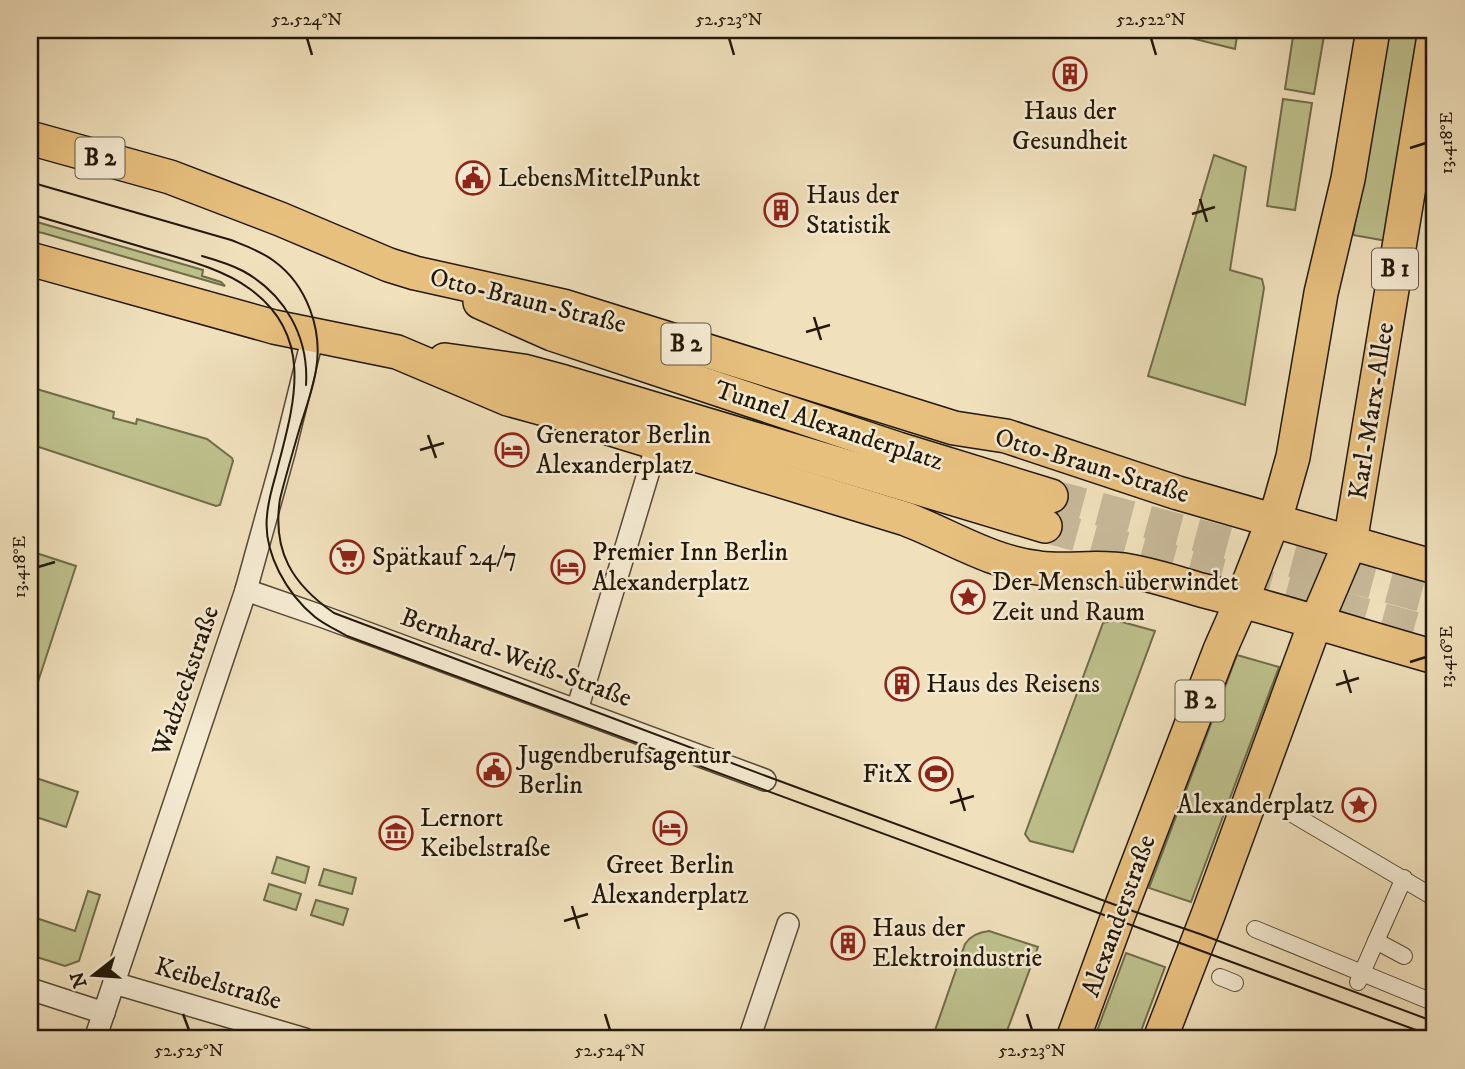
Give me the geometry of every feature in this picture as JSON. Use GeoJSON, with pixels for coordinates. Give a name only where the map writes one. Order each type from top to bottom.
{"type":"FeatureCollection","features":[{"type":"Feature","properties":{"kind":"main road"},"geometry":{"type":"LineString","coordinates":[[1273,520],[1293,457],[1321,293],[1348,179],[1373,30]]}},
{"type":"Feature","properties":{"kind":"main road","name":"Karl-Marx-Allee"},"geometry":{"type":"LineString","coordinates":[[1315,623],[1350,543],[1435,30]]}},
{"type":"Feature","properties":{"kind":"main road","name":"Otto-Braun-Straße"},"geometry":{"type":"LineString","coordinates":[[30,138],[170,177],[415,273],[563,306],[954,428],[1006,436],[1178,493],[1273,520]]}},
{"type":"Feature","properties":{"kind":"main road"},"geometry":{"type":"LineString","coordinates":[[30,259],[274,327],[397,352],[508,399],[906,519],[999,559],[1041,569],[1129,570],[1435,657]]}},
{"type":"Feature","properties":{"kind":"main road","name":"Tunnel Alexanderplatz"},"geometry":{"type":"LineString","coordinates":[[397,352],[523,371],[1048,511],[910,453],[552,334],[415,273]]}},
{"type":"Feature","properties":{"kind":"main road","name":"B 2"},"geometry":{"type":"LineString","coordinates":[[1273,520],[1350,543]]}},
{"type":"Feature","properties":{"kind":"main road","name":"Alexanderstraße"},"geometry":{"type":"LineString","coordinates":[[1073,1039],[1118,913],[1273,520]]}},
{"type":"Feature","properties":{"kind":"main road"},"geometry":{"type":"LineString","coordinates":[[1350,543],[1435,567]]}},
{"type":"Feature","properties":{"kind":"main road"},"geometry":{"type":"LineString","coordinates":[[1160,1039],[1315,623]]}},
{"type":"Feature","properties":{"kind":"street","name":"Wadzeckstraße"},"geometry":{"type":"LineString","coordinates":[[95,1039],[246,590],[313,336]]}},
{"type":"Feature","properties":{"kind":"street"},"geometry":{"type":"LineString","coordinates":[[577,710],[657,444]]}},
{"type":"Feature","properties":{"kind":"street","name":"Bernhard-Weiß-Straße"},"geometry":{"type":"LineString","coordinates":[[246,590],[765,780]]}},
{"type":"Feature","properties":{"kind":"street"},"geometry":{"type":"LineString","coordinates":[[1294,815],[1435,898]]}},
{"type":"Feature","properties":{"kind":"street"},"geometry":{"type":"LineString","coordinates":[[1359,977],[1404,878]]}},
{"type":"Feature","properties":{"kind":"street"},"geometry":{"type":"LineString","coordinates":[[749,1039],[788,924]]}},
{"type":"Feature","properties":{"kind":"street"},"geometry":{"type":"LineString","coordinates":[[1255,929],[1359,977],[1435,1003]]}},
{"type":"Feature","properties":{"kind":"street"},"geometry":{"type":"LineString","coordinates":[[1376,941],[1403,956]]}},
{"type":"Feature","properties":{"kind":"street","name":"Keibelstraße"},"geometry":{"type":"LineString","coordinates":[[114,983],[305,1039]]}},
{"type":"Feature","properties":{"kind":"street"},"geometry":{"type":"LineString","coordinates":[[30,989],[104,1013]]}},
{"type":"Feature","properties":{"kind":"green space"},"geometry":{"type":"Polygon","coordinates":[[[1159,30],[1238,30],[1235,49],[1159,30]]]}},
{"type":"Feature","properties":{"kind":"green space"},"geometry":{"type":"Polygon","coordinates":[[[1294,30],[1325,30],[1314,94],[1285,89],[1294,30]]]}},
{"type":"Feature","properties":{"kind":"green space"},"geometry":{"type":"Polygon","coordinates":[[[1388,30],[1421,30],[1387,241],[1353,235],[1388,30]]]}},
{"type":"Feature","properties":{"kind":"green space"},"geometry":{"type":"Polygon","coordinates":[[[1283,99],[1312,103],[1295,210],[1267,206],[1283,99]]]}},
{"type":"Feature","properties":{"kind":"green space"},"geometry":{"type":"Polygon","coordinates":[[[1214,155],[1246,167],[1230,270],[1262,279],[1264,288],[1245,405],[1148,376],[1214,155]]]}},
{"type":"Feature","properties":{"kind":"green space"},"geometry":{"type":"Polygon","coordinates":[[[30,220],[203,270],[202,276],[225,286],[30,231],[30,220]]]}},
{"type":"Feature","properties":{"kind":"green space"},"geometry":{"type":"Polygon","coordinates":[[[30,387],[114,412],[113,418],[136,424],[137,419],[207,439],[233,461],[220,505],[216,506],[30,444],[30,387]]]}},
{"type":"Feature","properties":{"kind":"green space"},"geometry":{"type":"Polygon","coordinates":[[[30,551],[76,566],[30,706],[30,551]]]}},
{"type":"Feature","properties":{"kind":"green space"},"geometry":{"type":"Polygon","coordinates":[[[1115,620],[1155,631],[1073,852],[1030,841],[1025,834],[1103,623],[1115,620]]]}},
{"type":"Feature","properties":{"kind":"green space"},"geometry":{"type":"Polygon","coordinates":[[[1237,655],[1279,667],[1191,902],[1149,888],[1237,655]]]}},
{"type":"Feature","properties":{"kind":"green space"},"geometry":{"type":"Polygon","coordinates":[[[30,776],[78,792],[66,827],[30,815],[30,776]]]}},
{"type":"Feature","properties":{"kind":"green space"},"geometry":{"type":"Polygon","coordinates":[[[277,857],[309,867],[305,883],[272,873],[277,857]]]}},
{"type":"Feature","properties":{"kind":"green space"},"geometry":{"type":"Polygon","coordinates":[[[324,869],[356,878],[352,894],[319,885],[324,869]]]}},
{"type":"Feature","properties":{"kind":"green space"},"geometry":{"type":"Polygon","coordinates":[[[269,884],[301,894],[296,910],[264,900],[269,884]]]}},
{"type":"Feature","properties":{"kind":"green space"},"geometry":{"type":"Polygon","coordinates":[[[88,891],[100,895],[79,961],[65,966],[30,955],[30,916],[75,931],[88,891]]]}},
{"type":"Feature","properties":{"kind":"green space"},"geometry":{"type":"Polygon","coordinates":[[[316,900],[348,909],[343,925],[311,915],[316,900]]]}},
{"type":"Feature","properties":{"kind":"green space"},"geometry":{"type":"Polygon","coordinates":[[[989,931],[1038,947],[1004,1039],[932,1039],[965,944],[976,934],[989,931]]]}},
{"type":"Feature","properties":{"kind":"green space"},"geometry":{"type":"Polygon","coordinates":[[[1126,953],[1165,967],[1138,1039],[1094,1039],[1126,953]]]}},
{"type":"Feature","properties":{"kind":"tunnel"},"geometry":{"type":"LineString","coordinates":[[1051,496],[1435,599]]}},
{"type":"Feature","properties":{"kind":"tunnel"},"geometry":{"type":"LineString","coordinates":[[1045,526],[1435,634]]}},
{"type":"Feature","properties":{"kind":"tram line"},"geometry":{"type":"LineString","coordinates":[[30,182],[231,240],[253,249],[269,257],[286,271],[304,295],[314,324],[318,355],[313,384],[280,499],[279,535],[282,550],[296,578],[334,613],[766,776],[1435,1022]]}},
{"type":"Feature","properties":{"kind":"tram line"},"geometry":{"type":"LineString","coordinates":[[30,214],[212,269],[238,281],[271,308],[285,329],[292,351],[294,375],[289,424],[268,505],[269,544],[286,585],[305,608],[327,625],[347,636],[1435,1037]]}},
{"type":"Feature","properties":{"kind":"tram line"},"geometry":{"type":"LineString","coordinates":[[202,256],[243,271],[271,292],[282,305],[291,319],[303,350],[306,385]]}},
{"type":"Feature","properties":{"kind":"place","name":"Haus der Gesundheit"},"geometry":{"type":"Point","coordinates":[1070,74]}},
{"type":"Feature","properties":{"kind":"place","name":"LebensMittelPunkt"},"geometry":{"type":"Point","coordinates":[473,178]}},
{"type":"Feature","properties":{"kind":"place","name":"Haus der Statistik"},"geometry":{"type":"Point","coordinates":[781,210]}},
{"type":"Feature","properties":{"kind":"place","name":"Generator Berlin Alexanderplatz"},"geometry":{"type":"Point","coordinates":[512,450]}},
{"type":"Feature","properties":{"kind":"place","name":"Spätkauf 24/7"},"geometry":{"type":"Point","coordinates":[347,557]}},
{"type":"Feature","properties":{"kind":"place","name":"Premier Inn Berlin Alexanderplatz"},"geometry":{"type":"Point","coordinates":[568,567]}},
{"type":"Feature","properties":{"kind":"place","name":"Der Mensch überwindet Zeit und Raum"},"geometry":{"type":"Point","coordinates":[968,597]}},
{"type":"Feature","properties":{"kind":"place","name":"Haus des Reisens"},"geometry":{"type":"Point","coordinates":[902,684]}},
{"type":"Feature","properties":{"kind":"place","name":"Jugendberufsagentur Berlin"},"geometry":{"type":"Point","coordinates":[494,770]}},
{"type":"Feature","properties":{"kind":"place","name":"FitX"},"geometry":{"type":"Point","coordinates":[936,774]}},
{"type":"Feature","properties":{"kind":"place","name":"Alexanderplatz"},"geometry":{"type":"Point","coordinates":[1359,805]}},
{"type":"Feature","properties":{"kind":"place","name":"Greet Berlin Alexanderplatz"},"geometry":{"type":"Point","coordinates":[670,828]}},
{"type":"Feature","properties":{"kind":"place","name":"Lernort Keibelstraße"},"geometry":{"type":"Point","coordinates":[396,833]}},
{"type":"Feature","properties":{"kind":"place","name":"Haus der Elektroindustrie"},"geometry":{"type":"Point","coordinates":[848,943]}}]}
